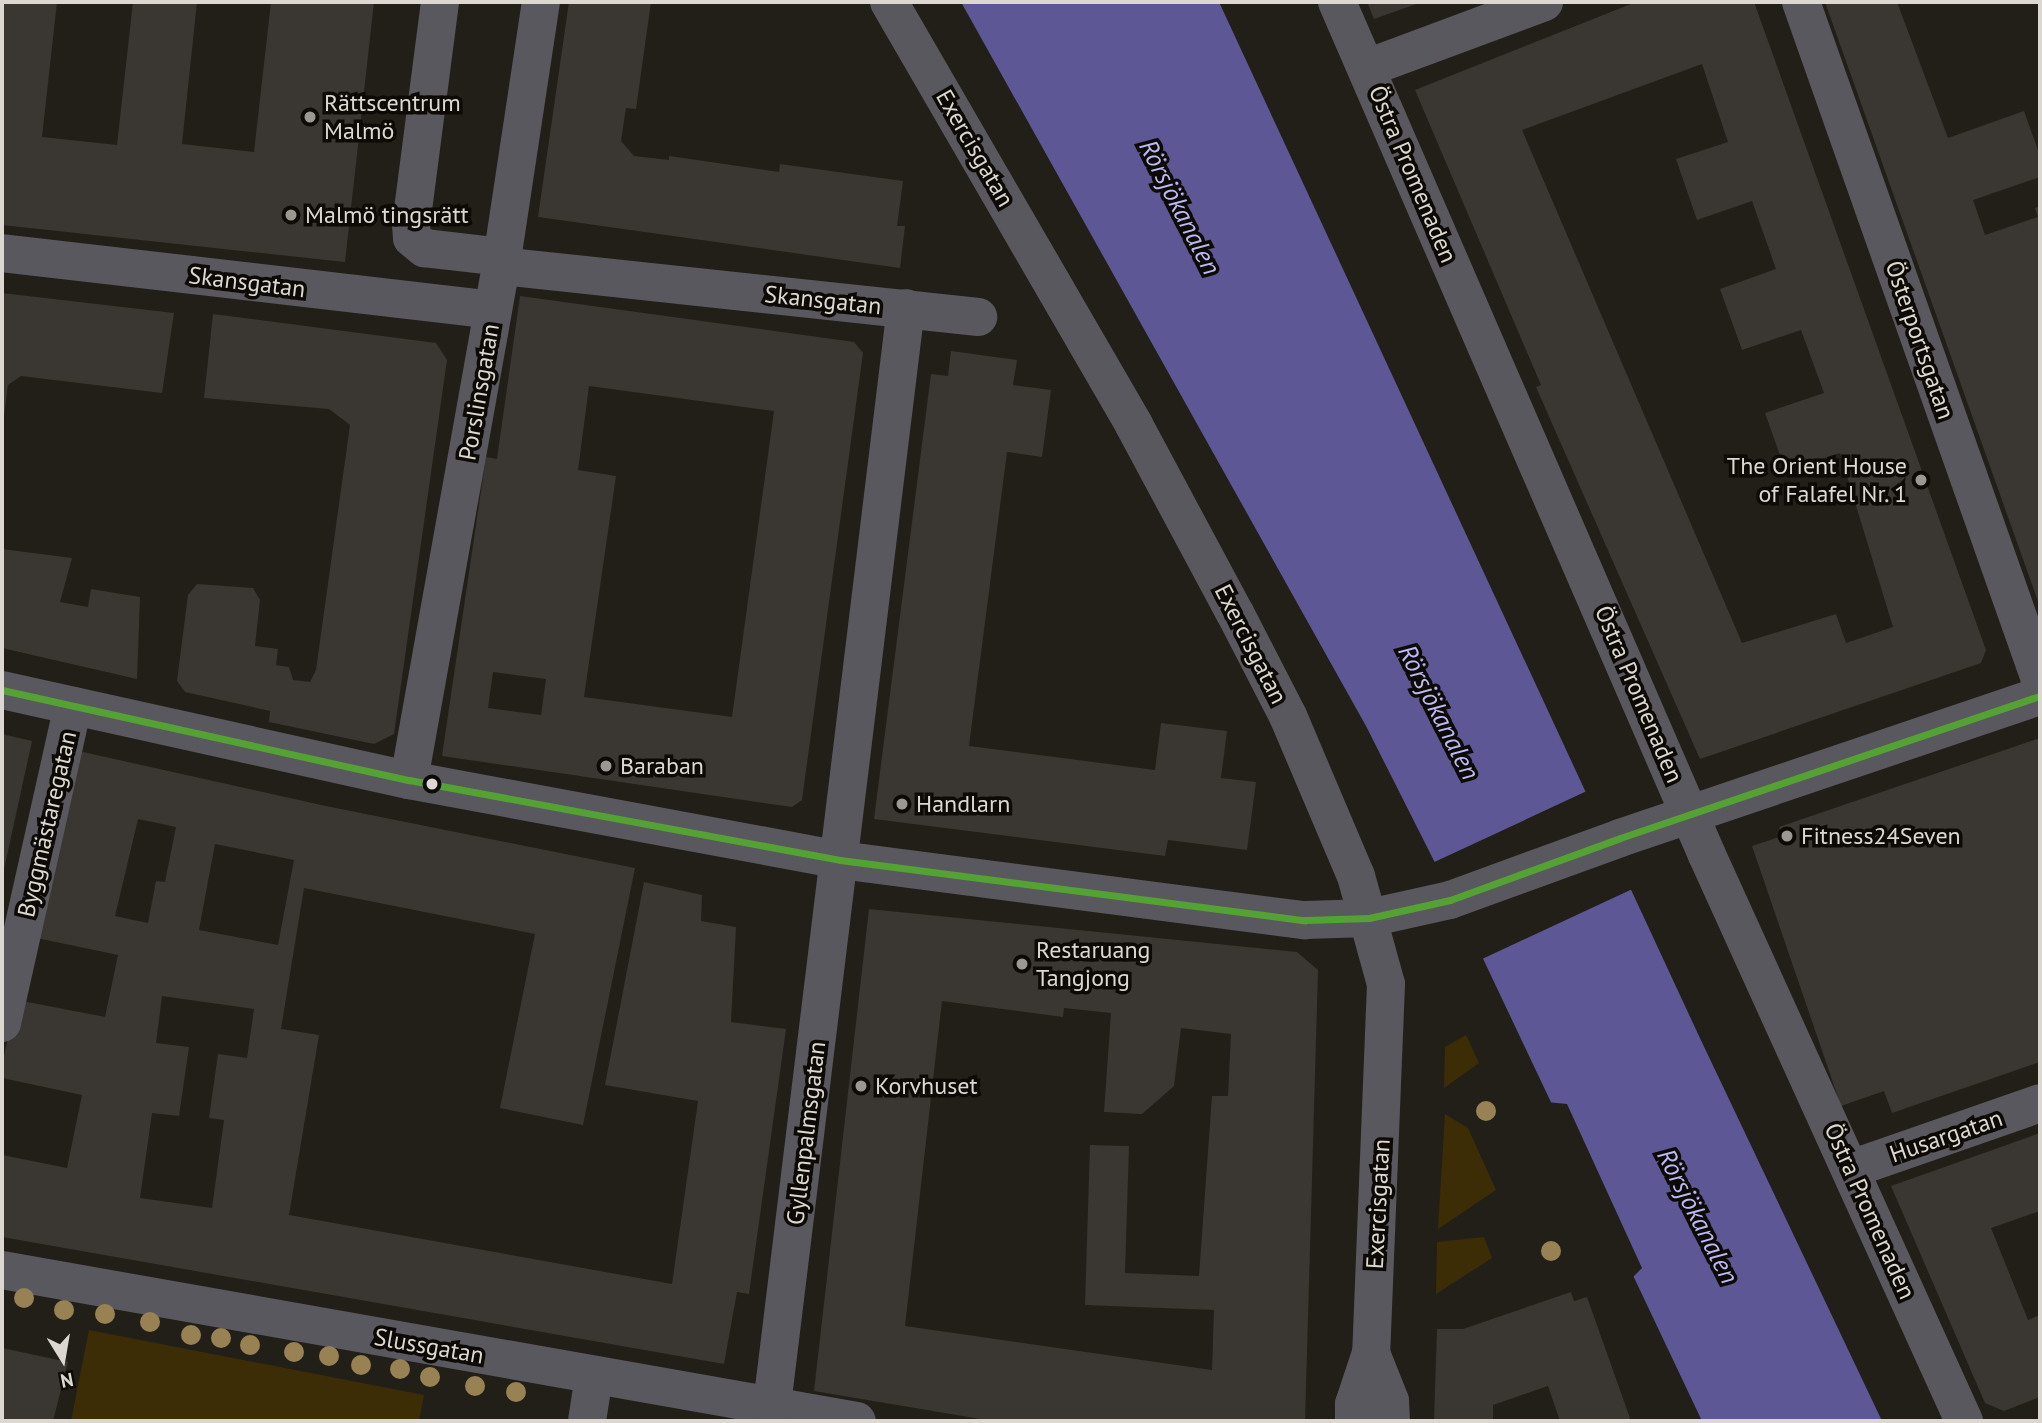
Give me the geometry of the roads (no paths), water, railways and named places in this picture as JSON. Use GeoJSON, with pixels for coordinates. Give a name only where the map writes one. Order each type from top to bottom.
{"type":"FeatureCollection","features":[{"type":"Feature","properties":{"kind":"street","name":"Skansgatan"},"geometry":{"type":"LineString","coordinates":[[440,2],[412,210],[412,238],[424,248],[502,262],[978,317]]}},
{"type":"Feature","properties":{"kind":"street","name":"Porslinsgatan"},"geometry":{"type":"LineString","coordinates":[[409,780],[502,262],[541,2]]}},
{"type":"Feature","properties":{"kind":"street","name":"Exercisgatan"},"geometry":{"type":"LineString","coordinates":[[890,2],[1134,425],[1236,612],[1288,716],[1329,809],[1369,918],[1386,984],[1371,1353],[1354,1404],[1354,1421]]}},
{"type":"Feature","properties":{"kind":"street","name":"Östra Promenaden"},"geometry":{"type":"LineString","coordinates":[[1337,2],[1707,855],[1852,1168],[1964,1421]]}},
{"type":"Feature","properties":{"kind":"street"},"geometry":{"type":"LineString","coordinates":[[1367,68],[1544,2]]}},
{"type":"Feature","properties":{"kind":"street","name":"Österportsgatan"},"geometry":{"type":"LineString","coordinates":[[1801,2],[2040,679]]}},
{"type":"Feature","properties":{"kind":"street","name":"Skansgatan"},"geometry":{"type":"LineString","coordinates":[[2,253],[493,310]]}},
{"type":"Feature","properties":{"kind":"street","name":"Gyllenpalmsgatan"},"geometry":{"type":"LineString","coordinates":[[772,1405],[906,308]]}},
{"type":"Feature","properties":{"kind":"street"},"geometry":{"type":"LineString","coordinates":[[2,690],[409,780],[840,860],[1305,920],[1369,918],[1450,900],[1620,838],[2040,696]]}},
{"type":"Feature","properties":{"kind":"street","name":"Byggmästaregatan"},"geometry":{"type":"LineString","coordinates":[[2,1023],[74,706]]}},
{"type":"Feature","properties":{"kind":"street","name":"Husargatan"},"geometry":{"type":"LineString","coordinates":[[1852,1168],[2040,1102]]}},
{"type":"Feature","properties":{"kind":"street","name":"Slussgatan"},"geometry":{"type":"LineString","coordinates":[[2,1270],[856,1421]]}},
{"type":"Feature","properties":{"kind":"street","name":"Exercisgatan"},"geometry":{"type":"LineString","coordinates":[[1371,1353],[1390,1401],[1391,1421]]}},
{"type":"Feature","properties":{"kind":"street"},"geometry":{"type":"LineString","coordinates":[[587,1421],[594,1376]]}},
{"type":"Feature","properties":{"kind":"water","name":"Rörsjökanalen"},"geometry":{"type":"Polygon","coordinates":[[[961,2],[1219,2],[1698,1034],[1882,1421],[1702,1421],[1477,946],[1366,726],[961,2]]]}},
{"type":"Feature","properties":{"kind":"place","name":"Rättscentrum Malmö"},"geometry":{"type":"Point","coordinates":[310,117]}},
{"type":"Feature","properties":{"kind":"place","name":"Malmö tingsrätt"},"geometry":{"type":"Point","coordinates":[291,215]}},
{"type":"Feature","properties":{"kind":"place","name":"The Orient House of Falafel Nr. 1"},"geometry":{"type":"Point","coordinates":[1921,480]}},
{"type":"Feature","properties":{"kind":"place","name":"Baraban"},"geometry":{"type":"Point","coordinates":[606,766]}},
{"type":"Feature","properties":{"kind":"place","name":"Handlarn"},"geometry":{"type":"Point","coordinates":[902,804]}},
{"type":"Feature","properties":{"kind":"place","name":"Fitness24Seven"},"geometry":{"type":"Point","coordinates":[1787,836]}},
{"type":"Feature","properties":{"kind":"place","name":"Restaruang Tangjong"},"geometry":{"type":"Point","coordinates":[1022,964]}},
{"type":"Feature","properties":{"kind":"place","name":"Korvhuset"},"geometry":{"type":"Point","coordinates":[861,1086]}}]}
